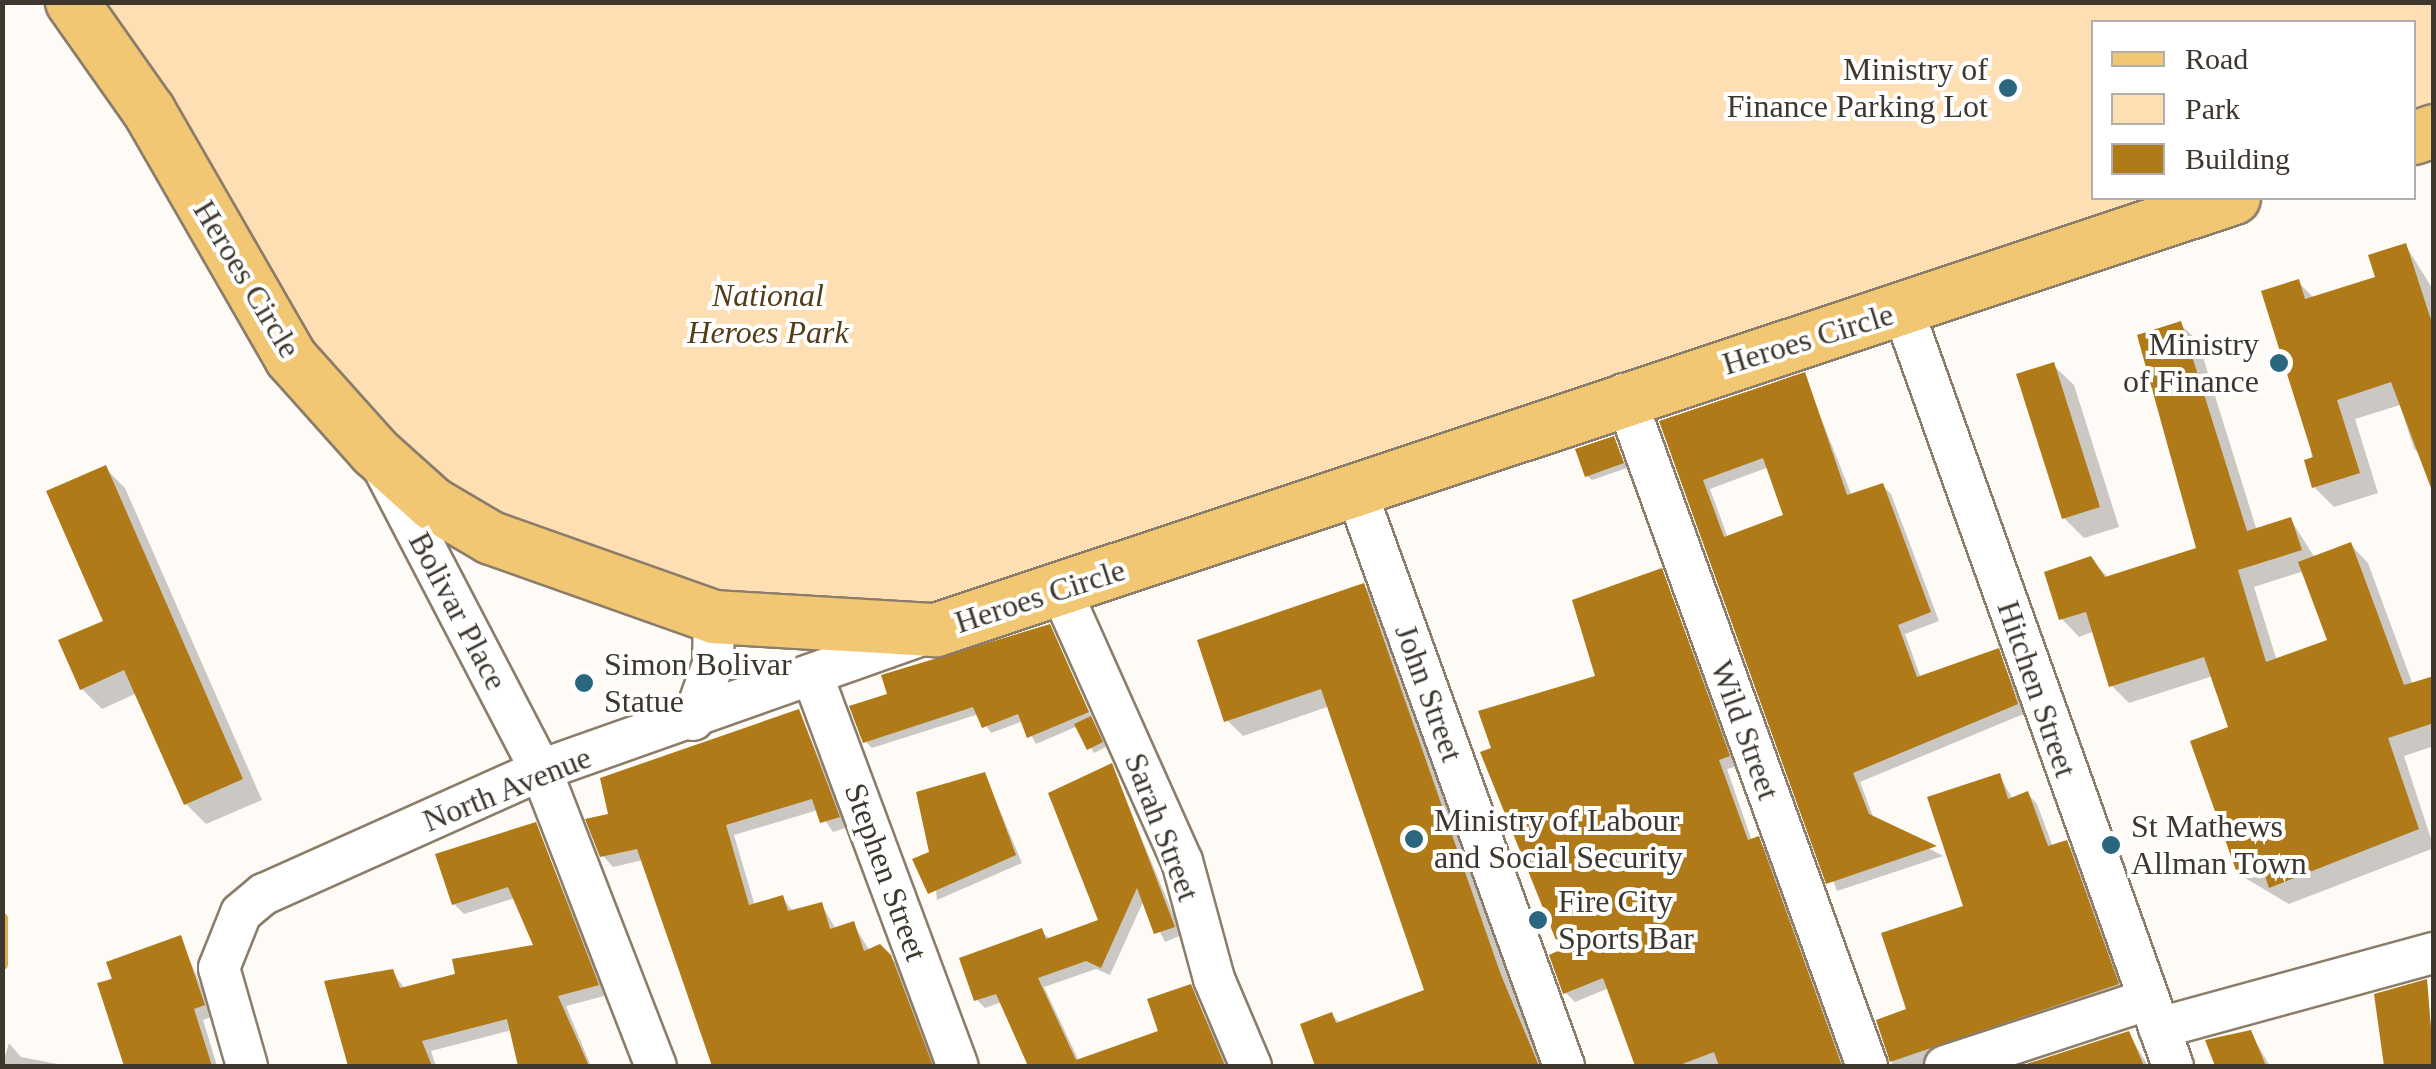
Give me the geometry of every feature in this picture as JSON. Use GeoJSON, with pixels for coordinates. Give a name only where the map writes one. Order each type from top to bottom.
{"type":"FeatureCollection","features":[{"type":"Feature","properties":{"kind":"main road","name":"Heroes Circle"},"geometry":{"type":"LineString","coordinates":[[72,2],[149,112],[291,358],[376,452],[433,504],[492,538],[714,617],[936,630],[1062,591],[1624,394],[1903,310],[2228,200]]}},
{"type":"Feature","properties":{"kind":"street","name":"Hitchen Street"},"geometry":{"type":"LineString","coordinates":[[1903,310],[2174,1066]]}},
{"type":"Feature","properties":{"kind":"street","name":"Wild Street"},"geometry":{"type":"LineString","coordinates":[[1624,394],[1867,1066]]}},
{"type":"Feature","properties":{"kind":"street","name":"Bolivar Place"},"geometry":{"type":"LineString","coordinates":[[376,452],[541,770],[656,1066]]}},
{"type":"Feature","properties":{"kind":"street","name":"John Street"},"geometry":{"type":"LineString","coordinates":[[1355,488],[1564,1066]]}},
{"type":"Feature","properties":{"kind":"street"},"geometry":{"type":"LineString","coordinates":[[452,598],[463,555],[492,538]]}},
{"type":"Feature","properties":{"kind":"street","name":"Sarah Street"},"geometry":{"type":"LineString","coordinates":[[1062,591],[1182,862],[1214,979],[1250,1066]]}},
{"type":"Feature","properties":{"kind":"street"},"geometry":{"type":"LineString","coordinates":[[693,720],[714,664],[714,617]]}},
{"type":"Feature","properties":{"kind":"street","name":"North Avenue"},"geometry":{"type":"LineString","coordinates":[[247,1066],[218,968],[241,913],[296,879],[541,770],[693,720],[936,630]]}},
{"type":"Feature","properties":{"kind":"street","name":"Stephen Street"},"geometry":{"type":"LineString","coordinates":[[813,677],[958,1066]]}},
{"type":"Feature","properties":{"kind":"street"},"geometry":{"type":"LineString","coordinates":[[1945,1066],[2153,1014],[2434,953]]}},
{"type":"Feature","properties":{"kind":"green space","name":"National Heroes Park"},"geometry":{"type":"Polygon","coordinates":[[[96,3],[2433,3],[2433,133],[2416,138],[2416,20],[2091,20],[2091,200],[2230,200],[1064,582],[706,643],[391,450],[325,384],[96,3]]]}},
{"type":"Feature","properties":{"kind":"building"},"geometry":{"type":"Polygon","coordinates":[[[2406,243],[2434,329],[2434,496],[2391,382],[2337,400],[2360,473],[2312,488],[2304,460],[2313,457],[2261,291],[2299,279],[2305,299],[2375,277],[2368,255],[2406,243]]]}},
{"type":"Feature","properties":{"kind":"building"},"geometry":{"type":"Polygon","coordinates":[[[2181,321],[2247,531],[2291,517],[2302,550],[2238,570],[2266,662],[2327,640],[2298,562],[2351,542],[2404,685],[2434,676],[2434,723],[2388,738],[2419,829],[2269,888],[2262,867],[2238,876],[2190,741],[2228,727],[2204,657],[2109,687],[2086,612],[2059,620],[2044,572],[2091,556],[2105,577],[2196,548],[2137,335],[2181,321]]]}},
{"type":"Feature","properties":{"kind":"building"},"geometry":{"type":"Polygon","coordinates":[[[2054,362],[2100,507],[2062,519],[2016,374],[2054,362]]]}},
{"type":"Feature","properties":{"kind":"building"},"geometry":{"type":"Polygon","coordinates":[[[1805,372],[1847,495],[1883,483],[1931,612],[1898,625],[1917,677],[1999,648],[2018,704],[1853,773],[1869,814],[1937,846],[1826,884],[1659,421],[1805,372]],[[1763,458],[1703,480],[1724,537],[1783,515],[1763,458]]]}},
{"type":"Feature","properties":{"kind":"building"},"geometry":{"type":"Polygon","coordinates":[[[1614,436],[1624,463],[1585,477],[1575,449],[1614,436]]]}},
{"type":"Feature","properties":{"kind":"building"},"geometry":{"type":"Polygon","coordinates":[[[106,465],[243,779],[184,805],[124,670],[80,690],[58,640],[103,621],[46,491],[106,465]]]}},
{"type":"Feature","properties":{"kind":"building"},"geometry":{"type":"Polygon","coordinates":[[[1662,568],[1730,756],[1719,760],[1748,840],[1759,836],[1842,1066],[1719,1066],[1714,1052],[1677,1066],[1635,1066],[1603,978],[1563,994],[1549,955],[1560,950],[1480,752],[1491,748],[1478,711],[1595,676],[1572,600],[1662,568]]]}},
{"type":"Feature","properties":{"kind":"building","name":"Ministry of Labour and Social Security"},"geometry":{"type":"Polygon","coordinates":[[[1364,583],[1501,975],[1539,1066],[1315,1066],[1300,1024],[1332,1012],[1336,1023],[1424,990],[1321,689],[1224,722],[1197,640],[1364,583]]]}},
{"type":"Feature","properties":{"kind":"building"},"geometry":{"type":"Polygon","coordinates":[[[1050,624],[1089,712],[1027,738],[1018,714],[982,728],[973,707],[863,743],[849,706],[887,694],[881,675],[1050,624]]]}},
{"type":"Feature","properties":{"kind":"building"},"geometry":{"type":"Polygon","coordinates":[[[799,709],[840,817],[820,823],[812,799],[726,825],[749,905],[783,895],[788,911],[822,902],[830,929],[854,921],[864,951],[880,944],[891,955],[933,1066],[712,1066],[637,849],[600,857],[585,819],[608,814],[600,778],[799,709]]]}},
{"type":"Feature","properties":{"kind":"building"},"geometry":{"type":"Polygon","coordinates":[[[1091,716],[1103,742],[1087,750],[1074,724],[1091,716]]]}},
{"type":"Feature","properties":{"kind":"building"},"geometry":{"type":"Polygon","coordinates":[[[1112,763],[1175,927],[1154,934],[1137,888],[1101,968],[1086,961],[1038,978],[1076,1060],[1158,1031],[1147,999],[1191,984],[1225,1066],[1028,1066],[996,994],[974,1001],[959,958],[1042,928],[1046,939],[1098,920],[1048,793],[1112,763]]]}},
{"type":"Feature","properties":{"kind":"building"},"geometry":{"type":"Polygon","coordinates":[[[985,772],[1016,855],[928,894],[912,859],[929,852],[916,792],[985,772]]]}},
{"type":"Feature","properties":{"kind":"building"},"geometry":{"type":"Polygon","coordinates":[[[2000,773],[2008,799],[2028,791],[2048,846],[2067,840],[2119,984],[1890,1062],[1876,1020],[1906,1009],[1881,933],[1963,906],[1927,797],[2000,773]]]}},
{"type":"Feature","properties":{"kind":"building"},"geometry":{"type":"Polygon","coordinates":[[[536,822],[599,985],[558,996],[589,1066],[518,1066],[507,1019],[422,1041],[432,1066],[348,1066],[324,981],[393,969],[400,988],[455,974],[452,959],[533,945],[508,887],[452,905],[435,854],[536,822]]]}},
{"type":"Feature","properties":{"kind":"building"},"geometry":{"type":"Polygon","coordinates":[[[181,935],[205,1005],[194,1009],[212,1066],[124,1066],[97,983],[112,979],[106,962],[181,935]]]}},
{"type":"Feature","properties":{"kind":"building"},"geometry":{"type":"Polygon","coordinates":[[[2427,979],[2434,1066],[2384,1066],[2374,994],[2427,979]]]}},
{"type":"Feature","properties":{"kind":"building"},"geometry":{"type":"Polygon","coordinates":[[[2251,1030],[2266,1066],[2215,1066],[2205,1040],[2251,1030]]]}},
{"type":"Feature","properties":{"kind":"building"},"geometry":{"type":"Polygon","coordinates":[[[2129,1031],[2144,1066],[2020,1066],[2129,1031]]]}},
{"type":"Feature","properties":{"kind":"waterway"},"geometry":{"type":"LineString","coordinates":[[2,918],[2,964]]}},
{"type":"Feature","properties":{"kind":"place","name":"Ministry of Finance Parking Lot"},"geometry":{"type":"Point","coordinates":[2008,88]}},
{"type":"Feature","properties":{"kind":"place","name":"Ministry of Finance"},"geometry":{"type":"Point","coordinates":[2279,363]}},
{"type":"Feature","properties":{"kind":"place","name":"Simon Bolivar Statue"},"geometry":{"type":"Point","coordinates":[584,683]}},
{"type":"Feature","properties":{"kind":"place","name":"Ministry of Labour and Social Security"},"geometry":{"type":"Point","coordinates":[1414,839]}},
{"type":"Feature","properties":{"kind":"place","name":"St Mathews Allman Town"},"geometry":{"type":"Point","coordinates":[2111,845]}},
{"type":"Feature","properties":{"kind":"place","name":"Fire City Sports Bar"},"geometry":{"type":"Point","coordinates":[1538,920]}}]}
